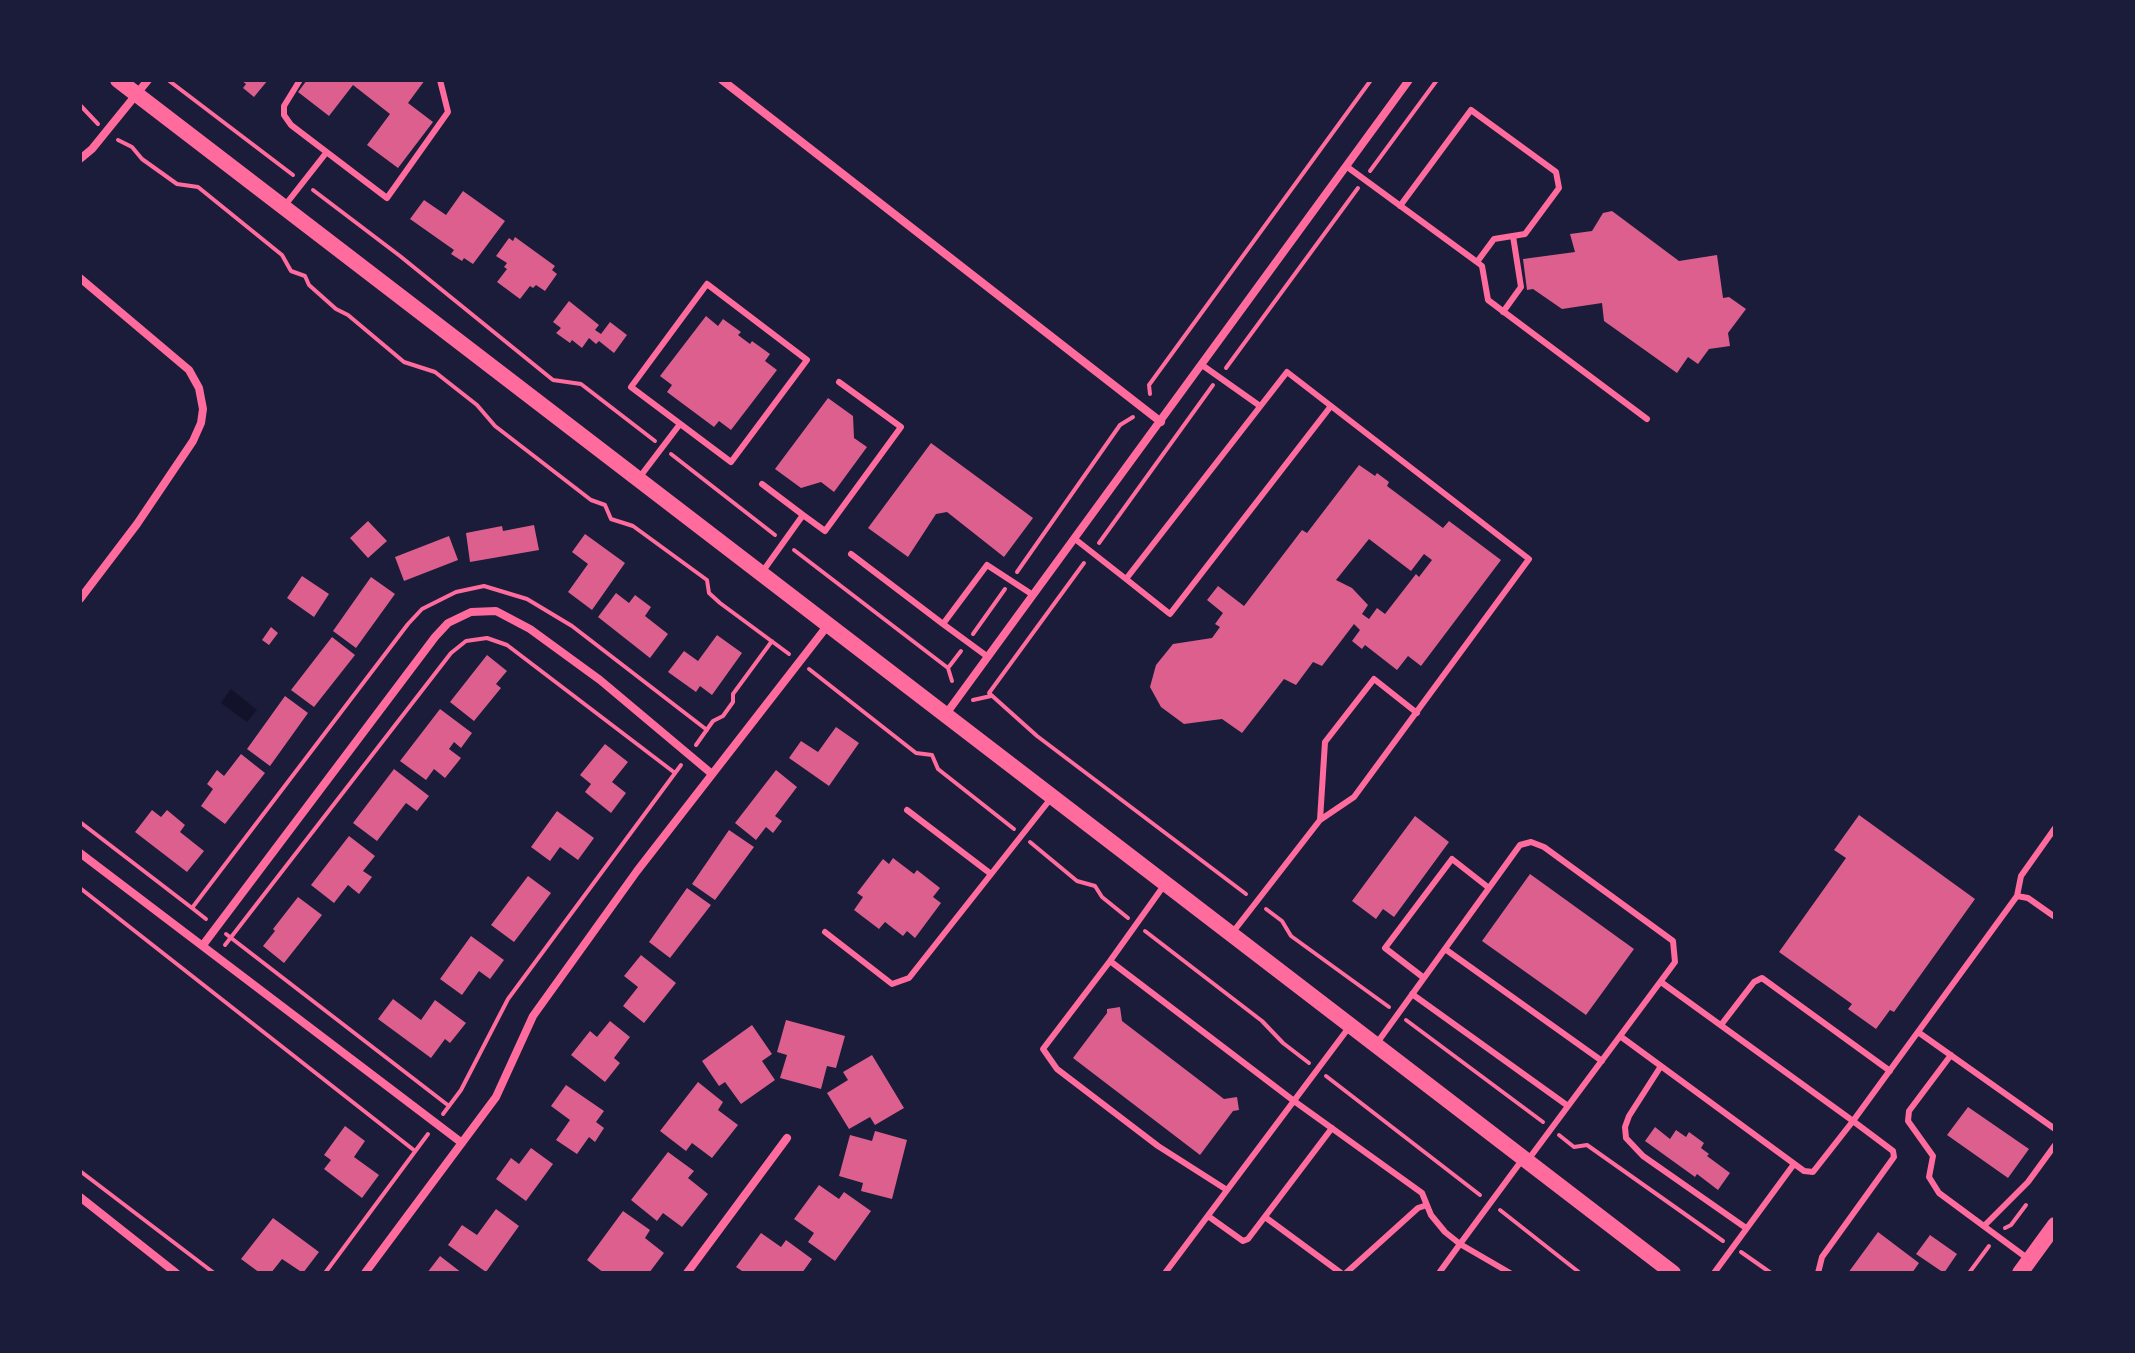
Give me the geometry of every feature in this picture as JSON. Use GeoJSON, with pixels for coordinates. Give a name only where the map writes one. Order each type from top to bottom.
{"type":"FeatureCollection","features":[{"type":"Feature","properties":{"kind":"main road"},"geometry":{"type":"LineString","coordinates":[[118,80],[1673,1273]]}},
{"type":"Feature","properties":{"kind":"main road"},"geometry":{"type":"LineString","coordinates":[[2025,1266],[2055,1225]]}},
{"type":"Feature","properties":{"kind":"street"},"geometry":{"type":"LineString","coordinates":[[80,159],[92,149],[148,80]]}},
{"type":"Feature","properties":{"kind":"street"},"geometry":{"type":"LineString","coordinates":[[722,80],[735,84],[1161,422]]}},
{"type":"Feature","properties":{"kind":"street"},"geometry":{"type":"LineString","coordinates":[[946,714],[1409,80]]}},
{"type":"Feature","properties":{"kind":"street"},"geometry":{"type":"LineString","coordinates":[[80,278],[189,370],[199,388],[203,409],[193,441],[137,524],[80,599]]}},
{"type":"Feature","properties":{"kind":"street"},"geometry":{"type":"LineString","coordinates":[[203,945],[435,637],[448,623],[471,612],[496,611],[530,629],[600,680],[712,774]]}},
{"type":"Feature","properties":{"kind":"street"},"geometry":{"type":"LineString","coordinates":[[365,1273],[496,1097],[533,1016],[637,871],[828,625]]}},
{"type":"Feature","properties":{"kind":"street"},"geometry":{"type":"LineString","coordinates":[[80,853],[462,1143]]}},
{"type":"Feature","properties":{"kind":"street"},"geometry":{"type":"LineString","coordinates":[[687,1273],[787,1138]]}},
{"type":"Feature","properties":{"kind":"street"},"geometry":{"type":"LineString","coordinates":[[80,1197],[176,1273]]}},
{"type":"Feature","properties":{"kind":"lane"},"geometry":{"type":"LineString","coordinates":[[300,80],[284,106],[284,115],[291,125],[387,198],[448,112],[440,80]]}},
{"type":"Feature","properties":{"kind":"lane"},"geometry":{"type":"LineString","coordinates":[[1400,206],[1471,110],[1556,172],[1559,188],[1525,234],[1494,239],[1477,262]]}},
{"type":"Feature","properties":{"kind":"lane"},"geometry":{"type":"LineString","coordinates":[[284,207],[326,153]]}},
{"type":"Feature","properties":{"kind":"lane"},"geometry":{"type":"LineString","coordinates":[[1346,166],[1482,266],[1488,300],[1647,419]]}},
{"type":"Feature","properties":{"kind":"lane"},"geometry":{"type":"LineString","coordinates":[[1503,312],[1521,287],[1513,236]]}},
{"type":"Feature","properties":{"kind":"lane"},"geometry":{"type":"LineString","coordinates":[[707,284],[807,360],[731,462],[680,424],[631,387],[707,284]]}},
{"type":"Feature","properties":{"kind":"lane"},"geometry":{"type":"LineString","coordinates":[[1202,365],[1260,406]]}},
{"type":"Feature","properties":{"kind":"lane"},"geometry":{"type":"LineString","coordinates":[[1126,579],[1287,372],[1529,559],[1354,797],[1320,820],[1230,934]]}},
{"type":"Feature","properties":{"kind":"lane"},"geometry":{"type":"LineString","coordinates":[[762,484],[825,531],[901,427],[839,382]]}},
{"type":"Feature","properties":{"kind":"lane"},"geometry":{"type":"LineString","coordinates":[[1075,539],[1170,614],[1331,406]]}},
{"type":"Feature","properties":{"kind":"lane"},"geometry":{"type":"LineString","coordinates":[[638,479],[680,424]]}},
{"type":"Feature","properties":{"kind":"lane"},"geometry":{"type":"LineString","coordinates":[[761,573],[803,515]]}},
{"type":"Feature","properties":{"kind":"lane"},"geometry":{"type":"LineString","coordinates":[[851,554],[988,657]]}},
{"type":"Feature","properties":{"kind":"lane"},"geometry":{"type":"LineString","coordinates":[[943,624],[987,565],[1033,595]]}},
{"type":"Feature","properties":{"kind":"lane"},"geometry":{"type":"LineString","coordinates":[[1320,820],[1325,742],[1374,679],[1417,713]]}},
{"type":"Feature","properties":{"kind":"lane"},"geometry":{"type":"LineString","coordinates":[[825,932],[892,984],[909,978],[1052,797]]}},
{"type":"Feature","properties":{"kind":"lane"},"geometry":{"type":"LineString","coordinates":[[907,810],[991,874]]}},
{"type":"Feature","properties":{"kind":"lane"},"geometry":{"type":"LineString","coordinates":[[1620,1036],[1794,1164],[1804,1171],[1813,1172],[2017,896],[2021,876],[2055,828]]}},
{"type":"Feature","properties":{"kind":"lane"},"geometry":{"type":"LineString","coordinates":[[1374,1046],[1520,845],[1531,842],[1544,847],[1673,941],[1675,962],[1661,982],[1439,1273]]}},
{"type":"Feature","properties":{"kind":"lane"},"geometry":{"type":"LineString","coordinates":[[1424,978],[1385,948],[1452,859],[1489,888]]}},
{"type":"Feature","properties":{"kind":"lane"},"geometry":{"type":"LineString","coordinates":[[1165,884],[1043,1049],[1057,1069],[1158,1146],[1227,1190]]}},
{"type":"Feature","properties":{"kind":"lane"},"geometry":{"type":"LineString","coordinates":[[2017,896],[2023,895],[2055,917]]}},
{"type":"Feature","properties":{"kind":"lane"},"geometry":{"type":"LineString","coordinates":[[1445,949],[1602,1061]]}},
{"type":"Feature","properties":{"kind":"lane"},"geometry":{"type":"LineString","coordinates":[[1110,961],[1294,1101],[1422,1193],[1431,1215],[1445,1232],[1496,1270],[1510,1273]]}},
{"type":"Feature","properties":{"kind":"lane"},"geometry":{"type":"LineString","coordinates":[[1721,1025],[1754,982],[1762,978],[1890,1071]]}},
{"type":"Feature","properties":{"kind":"lane"},"geometry":{"type":"LineString","coordinates":[[1661,982],[1893,1151],[1890,1165],[1822,1257],[1818,1273]]}},
{"type":"Feature","properties":{"kind":"lane"},"geometry":{"type":"LineString","coordinates":[[1412,994],[1568,1106]]}},
{"type":"Feature","properties":{"kind":"lane"},"geometry":{"type":"LineString","coordinates":[[1165,1273],[1350,1026]]}},
{"type":"Feature","properties":{"kind":"lane"},"geometry":{"type":"LineString","coordinates":[[1918,1032],[2055,1129]]}},
{"type":"Feature","properties":{"kind":"lane"},"geometry":{"type":"LineString","coordinates":[[1951,1055],[1909,1111],[1908,1121],[1933,1156],[1929,1177],[1939,1193],[1997,1236],[2025,1266]]}},
{"type":"Feature","properties":{"kind":"lane"},"geometry":{"type":"LineString","coordinates":[[1661,1066],[1629,1116],[1625,1127],[1626,1138],[1643,1156],[1746,1228]]}},
{"type":"Feature","properties":{"kind":"lane"},"geometry":{"type":"LineString","coordinates":[[1208,1216],[1243,1241],[1248,1239],[1332,1128]]}},
{"type":"Feature","properties":{"kind":"lane"},"geometry":{"type":"LineString","coordinates":[[1984,1226],[2028,1182],[2055,1145]]}},
{"type":"Feature","properties":{"kind":"lane"},"geometry":{"type":"LineString","coordinates":[[1714,1273],[1794,1164]]}},
{"type":"Feature","properties":{"kind":"lane"},"geometry":{"type":"LineString","coordinates":[[1265,1217],[1343,1273],[1418,1208],[1427,1205]]}},
{"type":"Feature","properties":{"kind":"path"},"geometry":{"type":"LineString","coordinates":[[168,80],[400,256],[553,380],[581,384],[948,668],[1120,425],[1130,421],[1150,397],[1149,385],[1371,80]]}},
{"type":"Feature","properties":{"kind":"path"},"geometry":{"type":"LineString","coordinates":[[1437,80],[989,693],[1037,736],[1282,921],[1291,936],[1517,1101],[1574,1147],[1587,1145],[1771,1273]]}},
{"type":"Feature","properties":{"kind":"path"},"geometry":{"type":"LineString","coordinates":[[80,105],[107,131],[177,184],[198,187],[282,255],[291,271],[305,276],[309,285],[336,309],[348,315],[404,362],[435,372],[477,405],[495,426],[591,500],[605,505],[611,519],[633,526],[707,580],[709,593],[862,708],[916,753],[932,755],[938,769],[1077,881],[1095,886],[1102,897],[1262,1021],[1283,1043],[1580,1273]]}},
{"type":"Feature","properties":{"kind":"path"},"geometry":{"type":"LineString","coordinates":[[192,908],[408,624],[422,609],[456,592],[484,586],[527,599],[572,626],[707,730]]}},
{"type":"Feature","properties":{"kind":"path"},"geometry":{"type":"LineString","coordinates":[[225,945],[451,653],[466,641],[487,638],[507,645],[675,773]]}},
{"type":"Feature","properties":{"kind":"path"},"geometry":{"type":"LineString","coordinates":[[325,1273],[461,1090],[508,999],[713,721],[723,716],[733,702],[733,694],[772,641]]}},
{"type":"Feature","properties":{"kind":"path"},"geometry":{"type":"LineString","coordinates":[[80,822],[449,1106]]}},
{"type":"Feature","properties":{"kind":"path"},"geometry":{"type":"LineString","coordinates":[[80,888],[415,1151]]}},
{"type":"Feature","properties":{"kind":"path"},"geometry":{"type":"LineString","coordinates":[[80,1171],[214,1273]]}},
{"type":"Feature","properties":{"kind":"path"},"geometry":{"type":"LineString","coordinates":[[1969,1273],[2001,1230],[2011,1225],[2029,1201]]}},
{"type":"Feature","properties":{"kind":"shaded area"},"geometry":{"type":"Polygon","coordinates":[[[231,689],[257,710],[247,722],[221,703],[231,689]]]}},
{"type":"Feature","properties":{"kind":"building"},"geometry":{"type":"Polygon","coordinates":[[[241,80],[268,80],[254,97],[243,88],[246,84],[241,80]]]}},
{"type":"Feature","properties":{"kind":"building"},"geometry":{"type":"Polygon","coordinates":[[[307,80],[425,80],[408,103],[433,122],[398,168],[367,145],[390,114],[353,85],[329,116],[298,92],[307,80]]]}},
{"type":"Feature","properties":{"kind":"building"},"geometry":{"type":"Polygon","coordinates":[[[463,191],[505,221],[473,264],[451,254],[454,250],[410,219],[424,200],[446,215],[463,191]]]}},
{"type":"Feature","properties":{"kind":"building"},"geometry":{"type":"Polygon","coordinates":[[[1612,211],[1679,261],[1717,255],[1723,298],[1729,297],[1746,309],[1728,333],[1730,346],[1709,349],[1698,364],[1688,357],[1677,373],[1604,321],[1602,303],[1562,309],[1533,289],[1527,290],[1523,259],[1575,252],[1570,234],[1592,231],[1603,213],[1612,211]]]}},
{"type":"Feature","properties":{"kind":"building"},"geometry":{"type":"Polygon","coordinates":[[[515,237],[555,266],[552,270],[557,274],[545,291],[536,285],[533,288],[530,286],[520,299],[497,282],[507,269],[504,267],[507,263],[496,256],[509,238],[513,241],[515,237]]]}},
{"type":"Feature","properties":{"kind":"building"},"geometry":{"type":"Polygon","coordinates":[[[569,301],[599,325],[595,330],[601,334],[610,322],[627,335],[614,353],[599,341],[596,344],[589,338],[582,348],[556,333],[561,328],[553,322],[569,301]]]}},
{"type":"Feature","properties":{"kind":"building"},"geometry":{"type":"Polygon","coordinates":[[[706,316],[718,326],[723,319],[741,332],[738,335],[750,344],[752,341],[770,354],[765,361],[777,370],[731,430],[719,421],[714,427],[667,392],[672,385],[660,376],[706,316]]]}},
{"type":"Feature","properties":{"kind":"building"},"geometry":{"type":"Polygon","coordinates":[[[828,398],[853,416],[854,438],[867,447],[834,492],[821,482],[801,488],[775,469],[828,398]]]}},
{"type":"Feature","properties":{"kind":"building"},"geometry":{"type":"Polygon","coordinates":[[[931,443],[1033,518],[1004,557],[947,512],[936,514],[908,557],[868,528],[931,443]]]}},
{"type":"Feature","properties":{"kind":"building"},"geometry":{"type":"Polygon","coordinates":[[[1359,465],[1389,482],[1387,486],[1443,528],[1449,521],[1501,560],[1421,666],[1408,656],[1397,670],[1365,645],[1362,649],[1352,641],[1360,630],[1354,624],[1322,666],[1313,662],[1296,685],[1284,679],[1242,733],[1222,719],[1184,724],[1161,707],[1150,687],[1156,665],[1173,644],[1212,638],[1220,627],[1215,624],[1223,613],[1207,600],[1218,586],[1244,606],[1302,530],[1307,533],[1359,465]],[[1369,539],[1336,580],[1352,588],[1368,605],[1362,614],[1369,619],[1377,608],[1385,614],[1416,574],[1419,577],[1432,560],[1424,554],[1411,571],[1369,539]]]}},
{"type":"Feature","properties":{"kind":"building"},"geometry":{"type":"Polygon","coordinates":[[[368,521],[387,541],[368,558],[350,538],[368,521]]]}},
{"type":"Feature","properties":{"kind":"building"},"geometry":{"type":"Polygon","coordinates":[[[534,525],[539,550],[470,562],[466,533],[502,526],[503,531],[534,525]]]}},
{"type":"Feature","properties":{"kind":"building"},"geometry":{"type":"Polygon","coordinates":[[[585,534],[625,563],[592,610],[568,592],[588,564],[572,552],[585,534]]]}},
{"type":"Feature","properties":{"kind":"building"},"geometry":{"type":"Polygon","coordinates":[[[449,536],[458,560],[404,581],[395,557],[449,536]]]}},
{"type":"Feature","properties":{"kind":"building"},"geometry":{"type":"Polygon","coordinates":[[[302,576],[329,594],[314,617],[287,598],[302,576]]]}},
{"type":"Feature","properties":{"kind":"building"},"geometry":{"type":"Polygon","coordinates":[[[371,577],[395,594],[356,648],[333,631],[371,577]]]}},
{"type":"Feature","properties":{"kind":"building"},"geometry":{"type":"Polygon","coordinates":[[[616,593],[629,603],[635,595],[651,607],[645,616],[668,634],[650,658],[598,617],[616,593]]]}},
{"type":"Feature","properties":{"kind":"building"},"geometry":{"type":"Polygon","coordinates":[[[271,627],[278,633],[269,645],[262,640],[271,627]]]}},
{"type":"Feature","properties":{"kind":"building"},"geometry":{"type":"Polygon","coordinates":[[[717,635],[742,653],[712,695],[700,686],[696,692],[668,672],[684,651],[698,661],[717,635]]]}},
{"type":"Feature","properties":{"kind":"building"},"geometry":{"type":"Polygon","coordinates":[[[332,637],[355,655],[314,707],[291,690],[332,637]]]}},
{"type":"Feature","properties":{"kind":"building"},"geometry":{"type":"Polygon","coordinates":[[[487,655],[507,671],[496,684],[501,688],[474,721],[450,702],[487,655]]]}},
{"type":"Feature","properties":{"kind":"building"},"geometry":{"type":"Polygon","coordinates":[[[285,696],[308,713],[270,766],[247,749],[285,696]]]}},
{"type":"Feature","properties":{"kind":"building"},"geometry":{"type":"Polygon","coordinates":[[[440,709],[472,733],[461,748],[454,742],[449,749],[461,758],[445,778],[434,769],[426,780],[400,761],[440,709]]]}},
{"type":"Feature","properties":{"kind":"building"},"geometry":{"type":"Polygon","coordinates":[[[836,727],[859,743],[829,786],[789,758],[801,741],[818,752],[836,727]]]}},
{"type":"Feature","properties":{"kind":"building"},"geometry":{"type":"Polygon","coordinates":[[[605,744],[628,762],[612,782],[626,793],[611,813],[585,792],[591,784],[580,775],[605,744]]]}},
{"type":"Feature","properties":{"kind":"building"},"geometry":{"type":"Polygon","coordinates":[[[241,754],[265,773],[225,824],[201,806],[213,789],[207,784],[217,770],[224,776],[241,754]]]}},
{"type":"Feature","properties":{"kind":"building"},"geometry":{"type":"Polygon","coordinates":[[[394,769],[429,796],[417,811],[406,803],[377,841],[353,823],[394,769]]]}},
{"type":"Feature","properties":{"kind":"building"},"geometry":{"type":"Polygon","coordinates":[[[776,770],[797,787],[775,816],[782,821],[773,833],[766,827],[756,840],[735,823],[776,770]]]}},
{"type":"Feature","properties":{"kind":"building"},"geometry":{"type":"Polygon","coordinates":[[[152,810],[161,817],[167,810],[185,825],[180,832],[204,851],[187,872],[135,832],[152,810]]]}},
{"type":"Feature","properties":{"kind":"building"},"geometry":{"type":"Polygon","coordinates":[[[557,811],[594,838],[578,860],[560,847],[550,861],[531,847],[557,811]]]}},
{"type":"Feature","properties":{"kind":"building"},"geometry":{"type":"Polygon","coordinates":[[[1859,815],[1975,899],[1894,1012],[1890,1010],[1876,1029],[1848,1009],[1852,1004],[1779,952],[1846,858],[1834,850],[1859,815]]]}},
{"type":"Feature","properties":{"kind":"building"},"geometry":{"type":"Polygon","coordinates":[[[1415,816],[1449,842],[1394,917],[1383,909],[1376,919],[1352,901],[1415,816]]]}},
{"type":"Feature","properties":{"kind":"building"},"geometry":{"type":"Polygon","coordinates":[[[729,830],[754,847],[715,900],[692,884],[729,830]]]}},
{"type":"Feature","properties":{"kind":"building"},"geometry":{"type":"Polygon","coordinates":[[[349,836],[375,856],[363,871],[372,877],[359,894],[348,885],[334,903],[311,885],[349,836]]]}},
{"type":"Feature","properties":{"kind":"building"},"geometry":{"type":"Polygon","coordinates":[[[893,858],[914,874],[917,870],[940,888],[933,897],[941,903],[915,938],[907,931],[903,936],[885,922],[879,929],[854,910],[863,897],[857,893],[883,859],[889,864],[893,858]]]}},
{"type":"Feature","properties":{"kind":"building"},"geometry":{"type":"Polygon","coordinates":[[[1530,874],[1634,949],[1586,1015],[1482,941],[1530,874]]]}},
{"type":"Feature","properties":{"kind":"building"},"geometry":{"type":"Polygon","coordinates":[[[528,876],[551,893],[514,942],[491,925],[528,876]]]}},
{"type":"Feature","properties":{"kind":"building"},"geometry":{"type":"Polygon","coordinates":[[[687,888],[711,905],[670,958],[649,942],[687,888]]]}},
{"type":"Feature","properties":{"kind":"building"},"geometry":{"type":"Polygon","coordinates":[[[298,897],[322,915],[284,963],[263,946],[298,897]]]}},
{"type":"Feature","properties":{"kind":"building"},"geometry":{"type":"Polygon","coordinates":[[[471,936],[504,960],[490,979],[479,971],[462,995],[440,979],[471,936]]]}},
{"type":"Feature","properties":{"kind":"building"},"geometry":{"type":"Polygon","coordinates":[[[641,955],[676,983],[644,1023],[623,1006],[638,987],[624,976],[641,955]]]}},
{"type":"Feature","properties":{"kind":"building"},"geometry":{"type":"Polygon","coordinates":[[[393,999],[421,1020],[435,1000],[466,1023],[450,1043],[445,1039],[431,1058],[378,1019],[393,999]]]}},
{"type":"Feature","properties":{"kind":"building"},"geometry":{"type":"Polygon","coordinates":[[[1120,1007],[1122,1021],[1224,1099],[1237,1097],[1239,1110],[1233,1111],[1200,1155],[1073,1058],[1107,1009],[1120,1007]]]}},
{"type":"Feature","properties":{"kind":"building"},"geometry":{"type":"Polygon","coordinates":[[[786,1020],[845,1036],[836,1068],[827,1066],[821,1089],[780,1078],[787,1055],[777,1052],[786,1020]]]}},
{"type":"Feature","properties":{"kind":"building"},"geometry":{"type":"Polygon","coordinates":[[[610,1021],[630,1037],[614,1058],[620,1063],[605,1082],[571,1055],[590,1031],[597,1037],[610,1021]]]}},
{"type":"Feature","properties":{"kind":"building"},"geometry":{"type":"Polygon","coordinates":[[[752,1025],[772,1054],[762,1061],[775,1080],[741,1104],[725,1082],[719,1086],[702,1061],[752,1025]]]}},
{"type":"Feature","properties":{"kind":"building"},"geometry":{"type":"Polygon","coordinates":[[[872,1055],[904,1108],[875,1125],[870,1117],[849,1129],[827,1093],[848,1080],[843,1072],[872,1055]]]}},
{"type":"Feature","properties":{"kind":"building"},"geometry":{"type":"Polygon","coordinates":[[[698,1082],[723,1102],[718,1110],[738,1125],[712,1158],[692,1143],[686,1151],[660,1131],[698,1082]]]}},
{"type":"Feature","properties":{"kind":"building"},"geometry":{"type":"Polygon","coordinates":[[[566,1085],[604,1111],[596,1122],[604,1128],[595,1142],[589,1137],[577,1154],[556,1140],[570,1120],[551,1106],[566,1085]]]}},
{"type":"Feature","properties":{"kind":"building"},"geometry":{"type":"Polygon","coordinates":[[[1968,1107],[2029,1149],[2008,1178],[1947,1135],[1968,1107]]]}},
{"type":"Feature","properties":{"kind":"building"},"geometry":{"type":"Polygon","coordinates":[[[345,1126],[365,1141],[354,1157],[379,1175],[362,1198],[324,1169],[331,1160],[324,1155],[345,1126]]]}},
{"type":"Feature","properties":{"kind":"building"},"geometry":{"type":"Polygon","coordinates":[[[1655,1127],[1670,1139],[1676,1130],[1686,1137],[1689,1132],[1704,1143],[1701,1148],[1709,1154],[1707,1156],[1730,1173],[1718,1190],[1645,1141],[1655,1127]]]}},
{"type":"Feature","properties":{"kind":"building"},"geometry":{"type":"Polygon","coordinates":[[[875,1131],[907,1140],[892,1199],[861,1191],[863,1183],[839,1176],[850,1135],[872,1141],[875,1131]]]}},
{"type":"Feature","properties":{"kind":"building"},"geometry":{"type":"Polygon","coordinates":[[[531,1148],[553,1164],[526,1201],[496,1179],[511,1158],[519,1164],[531,1148]]]}},
{"type":"Feature","properties":{"kind":"building"},"geometry":{"type":"Polygon","coordinates":[[[668,1152],[694,1171],[688,1178],[708,1194],[682,1227],[663,1213],[657,1221],[631,1200],[668,1152]]]}},
{"type":"Feature","properties":{"kind":"building"},"geometry":{"type":"Polygon","coordinates":[[[819,1185],[839,1199],[844,1192],[871,1211],[835,1261],[808,1242],[814,1233],[794,1219],[819,1185]]]}},
{"type":"Feature","properties":{"kind":"building"},"geometry":{"type":"Polygon","coordinates":[[[496,1209],[519,1226],[486,1272],[448,1245],[462,1225],[477,1235],[496,1209]]]}},
{"type":"Feature","properties":{"kind":"building"},"geometry":{"type":"Polygon","coordinates":[[[623,1211],[650,1230],[645,1238],[664,1253],[649,1273],[604,1273],[587,1260],[623,1211]]]}},
{"type":"Feature","properties":{"kind":"building"},"geometry":{"type":"Polygon","coordinates":[[[273,1218],[319,1252],[303,1273],[282,1259],[271,1273],[260,1273],[241,1259],[273,1218]]]}},
{"type":"Feature","properties":{"kind":"building"},"geometry":{"type":"Polygon","coordinates":[[[1878,1232],[1919,1263],[1912,1273],[1848,1273],[1878,1232]]]}},
{"type":"Feature","properties":{"kind":"building"},"geometry":{"type":"Polygon","coordinates":[[[761,1233],[781,1247],[786,1240],[812,1259],[802,1273],[745,1273],[736,1267],[761,1233]]]}},
{"type":"Feature","properties":{"kind":"building"},"geometry":{"type":"Polygon","coordinates":[[[1930,1235],[1957,1254],[1944,1273],[1916,1254],[1930,1235]]]}},
{"type":"Feature","properties":{"kind":"building"},"geometry":{"type":"Polygon","coordinates":[[[440,1256],[462,1273],[427,1273],[440,1256]]]}}]}
